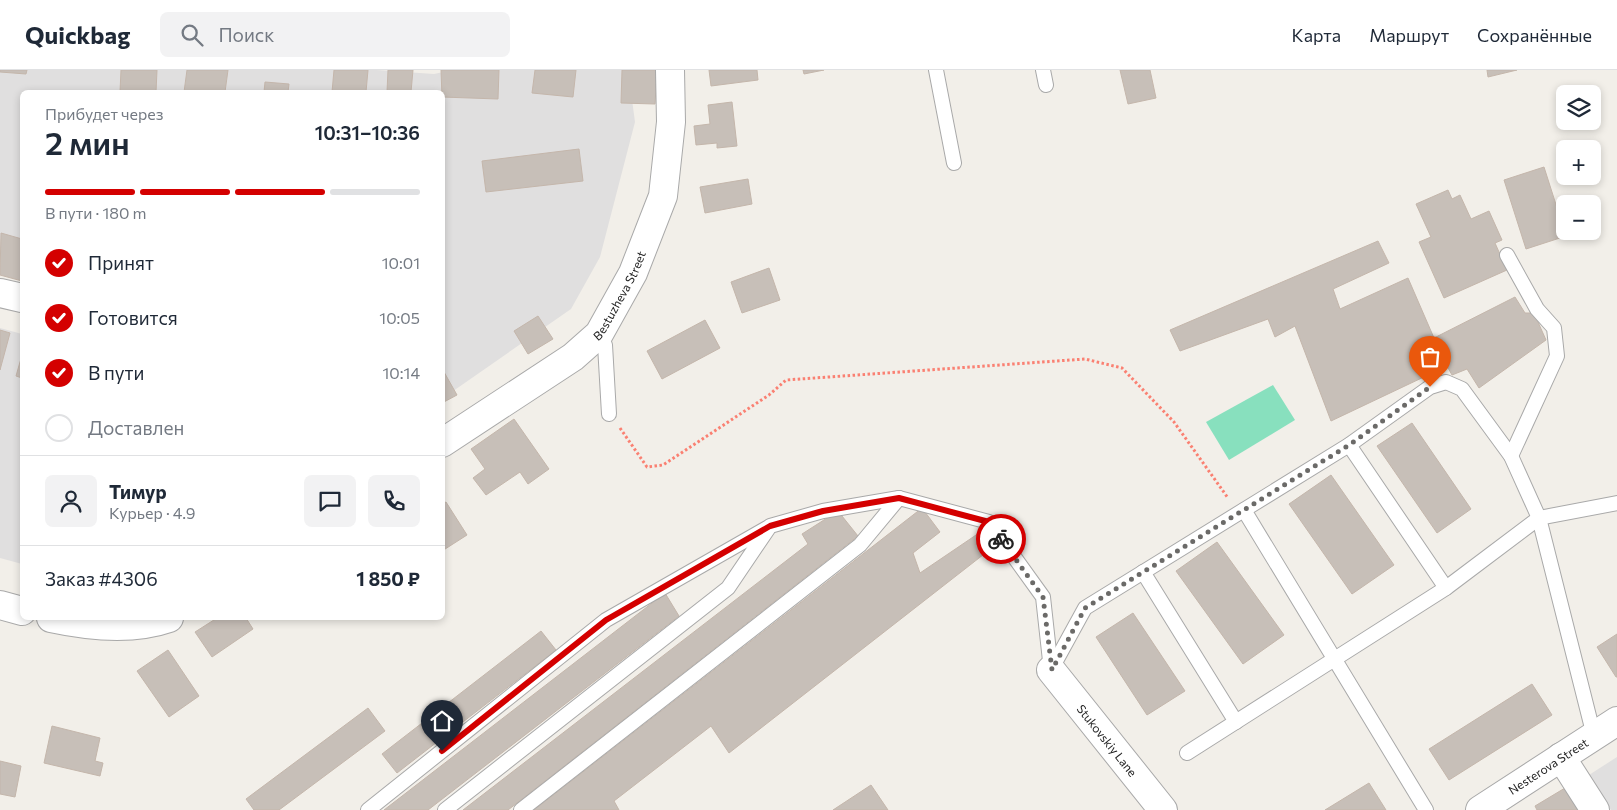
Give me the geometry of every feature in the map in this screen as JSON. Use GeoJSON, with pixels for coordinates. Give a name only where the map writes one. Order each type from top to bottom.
{"type":"FeatureCollection","features":[{"type":"Feature","properties":{"kind":"street","name":"Bestuzheva Street"},"geometry":{"type":"LineString","coordinates":[[445,439],[573,357],[599,334],[633,272],[663,196],[672,122],[670,70]]}},
{"type":"Feature","properties":{"kind":"street"},"geometry":{"type":"LineString","coordinates":[[0,292],[20,297]]}},
{"type":"Feature","properties":{"kind":"street"},"geometry":{"type":"LineString","coordinates":[[0,605],[20,610]]}},
{"type":"Feature","properties":{"kind":"street"},"geometry":{"type":"LineString","coordinates":[[59,620],[108,625],[141,625],[161,620]]}},
{"type":"Feature","properties":{"kind":"street","name":"Stukovskiy Lane"},"geometry":{"type":"LineString","coordinates":[[1052,670],[1164,810]]}},
{"type":"Feature","properties":{"kind":"street","name":"Nesterova Street"},"geometry":{"type":"LineString","coordinates":[[1480,810],[1617,721]]}},
{"type":"Feature","properties":{"kind":"street"},"geometry":{"type":"LineString","coordinates":[[1561,757],[1595,810]]}},
{"type":"Feature","properties":{"kind":"lane"},"geometry":{"type":"LineString","coordinates":[[936,70],[954,163]]}},
{"type":"Feature","properties":{"kind":"lane"},"geometry":{"type":"LineString","coordinates":[[1043,70],[1046,85]]}},
{"type":"Feature","properties":{"kind":"lane"},"geometry":{"type":"LineString","coordinates":[[1507,255],[1537,309],[1554,328],[1557,356],[1511,456]]}},
{"type":"Feature","properties":{"kind":"lane"},"geometry":{"type":"LineString","coordinates":[[599,334],[604,345],[609,414]]}},
{"type":"Feature","properties":{"kind":"lane"},"geometry":{"type":"LineString","coordinates":[[1052,670],[1085,608],[1349,445],[1430,387],[1446,382],[1462,389],[1511,456],[1539,518],[1594,736]]}},
{"type":"Feature","properties":{"kind":"lane"},"geometry":{"type":"LineString","coordinates":[[1349,445],[1446,588]]}},
{"type":"Feature","properties":{"kind":"lane"},"geometry":{"type":"LineString","coordinates":[[521,810],[860,545],[899,498]]}},
{"type":"Feature","properties":{"kind":"lane"},"geometry":{"type":"LineString","coordinates":[[368,810],[606,620],[770,526],[823,511],[899,498],[989,522],[1043,597],[1052,670]]}},
{"type":"Feature","properties":{"kind":"lane"},"geometry":{"type":"LineString","coordinates":[[1187,753],[1446,588],[1539,518],[1617,503]]}},
{"type":"Feature","properties":{"kind":"lane"},"geometry":{"type":"LineString","coordinates":[[1241,512],[1426,810]]}},
{"type":"Feature","properties":{"kind":"lane"},"geometry":{"type":"LineString","coordinates":[[445,810],[728,588],[770,526]]}},
{"type":"Feature","properties":{"kind":"lane"},"geometry":{"type":"LineString","coordinates":[[1143,572],[1236,722]]}},
{"type":"Feature","properties":{"kind":"path"},"geometry":{"type":"LineString","coordinates":[[609,414],[647,467],[662,465],[770,396],[786,380],[1085,359],[1122,368],[1174,422],[1241,512]]}},
{"type":"Feature","properties":{"kind":"shaded area"},"geometry":{"type":"Polygon","coordinates":[[[0,70],[377,70],[434,74],[453,70],[628,70],[635,122],[600,257],[571,309],[446,396],[445,90],[20,90],[20,257],[0,252],[0,70]]]}},
{"type":"Feature","properties":{"kind":"shaded area"},"geometry":{"type":"Polygon","coordinates":[[[0,328],[20,333],[20,563],[0,558],[0,328]]]}},
{"type":"Feature","properties":{"kind":"shaded area"},"geometry":{"type":"Polygon","coordinates":[[[1617,757],[1617,810],[1611,810],[1589,775],[1617,757]]]}},
{"type":"Feature","properties":{"kind":"green space"},"geometry":{"type":"Polygon","coordinates":[[[1273,385],[1295,420],[1229,460],[1206,422],[1273,385]]]}},
{"type":"Feature","properties":{"kind":"building"},"geometry":{"type":"Polygon","coordinates":[[[0,70],[27,70],[26,74],[0,72],[0,70]]]}},
{"type":"Feature","properties":{"kind":"building"},"geometry":{"type":"Polygon","coordinates":[[[121,70],[157,70],[156,90],[120,90],[121,70]]]}},
{"type":"Feature","properties":{"kind":"building"},"geometry":{"type":"Polygon","coordinates":[[[187,70],[228,70],[225,90],[184,90],[187,70]]]}},
{"type":"Feature","properties":{"kind":"building"},"geometry":{"type":"Polygon","coordinates":[[[334,70],[368,70],[366,90],[332,90],[334,70]]]}},
{"type":"Feature","properties":{"kind":"building"},"geometry":{"type":"Polygon","coordinates":[[[388,70],[413,70],[411,90],[387,90],[388,70]]]}},
{"type":"Feature","properties":{"kind":"building"},"geometry":{"type":"Polygon","coordinates":[[[441,70],[499,70],[498,99],[445,97],[445,90],[442,90],[441,70]]]}},
{"type":"Feature","properties":{"kind":"building"},"geometry":{"type":"Polygon","coordinates":[[[535,70],[576,70],[573,97],[532,93],[535,70]]]}},
{"type":"Feature","properties":{"kind":"building"},"geometry":{"type":"Polygon","coordinates":[[[622,70],[657,70],[655,104],[621,103],[622,70]]]}},
{"type":"Feature","properties":{"kind":"building"},"geometry":{"type":"Polygon","coordinates":[[[709,70],[757,70],[758,80],[711,86],[709,70]]]}},
{"type":"Feature","properties":{"kind":"building"},"geometry":{"type":"Polygon","coordinates":[[[803,70],[824,70],[804,74],[803,70]]]}},
{"type":"Feature","properties":{"kind":"building"},"geometry":{"type":"Polygon","coordinates":[[[1120,70],[1150,70],[1156,98],[1128,104],[1120,70]]]}},
{"type":"Feature","properties":{"kind":"building"},"geometry":{"type":"Polygon","coordinates":[[[1487,70],[1517,70],[1488,77],[1487,70]]]}},
{"type":"Feature","properties":{"kind":"building"},"geometry":{"type":"Polygon","coordinates":[[[265,82],[289,84],[288,90],[264,90],[265,82]]]}},
{"type":"Feature","properties":{"kind":"building"},"geometry":{"type":"Polygon","coordinates":[[[732,102],[737,146],[717,148],[717,143],[696,145],[694,126],[710,124],[708,105],[732,102]]]}},
{"type":"Feature","properties":{"kind":"building"},"geometry":{"type":"Polygon","coordinates":[[[579,149],[583,181],[486,192],[482,161],[579,149]]]}},
{"type":"Feature","properties":{"kind":"building"},"geometry":{"type":"Polygon","coordinates":[[[1544,167],[1556,205],[1556,239],[1526,249],[1504,180],[1544,167]]]}},
{"type":"Feature","properties":{"kind":"building"},"geometry":{"type":"Polygon","coordinates":[[[748,179],[752,204],[705,213],[700,187],[748,179]]]}},
{"type":"Feature","properties":{"kind":"building"},"geometry":{"type":"Polygon","coordinates":[[[1448,190],[1452,199],[1460,195],[1471,219],[1489,211],[1502,240],[1495,243],[1507,270],[1444,298],[1419,242],[1431,237],[1416,204],[1448,190]]]}},
{"type":"Feature","properties":{"kind":"building"},"geometry":{"type":"Polygon","coordinates":[[[1,233],[20,238],[20,280],[0,275],[1,233]]]}},
{"type":"Feature","properties":{"kind":"building"},"geometry":{"type":"Polygon","coordinates":[[[1378,241],[1389,263],[1333,289],[1340,309],[1408,278],[1434,338],[1515,297],[1525,313],[1534,313],[1546,340],[1479,388],[1467,369],[1452,375],[1447,366],[1331,421],[1295,326],[1275,337],[1268,319],[1180,351],[1170,330],[1378,241]]]}},
{"type":"Feature","properties":{"kind":"building"},"geometry":{"type":"Polygon","coordinates":[[[769,268],[780,300],[742,313],[731,282],[769,268]]]}},
{"type":"Feature","properties":{"kind":"building"},"geometry":{"type":"Polygon","coordinates":[[[538,316],[553,339],[528,354],[514,331],[538,316]]]}},
{"type":"Feature","properties":{"kind":"building"},"geometry":{"type":"Polygon","coordinates":[[[705,320],[720,348],[662,379],[647,351],[705,320]]]}},
{"type":"Feature","properties":{"kind":"building"},"geometry":{"type":"Polygon","coordinates":[[[0,330],[10,333],[0,370],[0,330]]]}},
{"type":"Feature","properties":{"kind":"building"},"geometry":{"type":"Polygon","coordinates":[[[20,362],[20,377],[16,376],[20,362]]]}},
{"type":"Feature","properties":{"kind":"building"},"geometry":{"type":"Polygon","coordinates":[[[445,374],[457,395],[445,401],[445,374]]]}},
{"type":"Feature","properties":{"kind":"building"},"geometry":{"type":"Polygon","coordinates":[[[514,419],[549,469],[528,484],[520,472],[486,495],[473,478],[485,469],[471,449],[514,419]]]}},
{"type":"Feature","properties":{"kind":"building"},"geometry":{"type":"Polygon","coordinates":[[[1412,423],[1471,509],[1437,533],[1377,446],[1412,423]]]}},
{"type":"Feature","properties":{"kind":"building"},"geometry":{"type":"Polygon","coordinates":[[[1331,475],[1394,565],[1352,594],[1289,504],[1331,475]]]}},
{"type":"Feature","properties":{"kind":"building"},"geometry":{"type":"Polygon","coordinates":[[[445,502],[467,535],[445,549],[445,502]]]}},
{"type":"Feature","properties":{"kind":"building"},"geometry":{"type":"Polygon","coordinates":[[[922,508],[940,532],[913,553],[920,573],[979,533],[988,551],[729,753],[711,726],[614,801],[619,810],[534,810],[922,508]]]}},
{"type":"Feature","properties":{"kind":"building"},"geometry":{"type":"Polygon","coordinates":[[[838,511],[858,536],[508,810],[463,810],[808,544],[802,534],[838,511]]]}},
{"type":"Feature","properties":{"kind":"building"},"geometry":{"type":"Polygon","coordinates":[[[1217,542],[1284,635],[1243,664],[1176,571],[1217,542]]]}},
{"type":"Feature","properties":{"kind":"building"},"geometry":{"type":"Polygon","coordinates":[[[665,593],[679,616],[428,810],[384,810],[665,593]]]}},
{"type":"Feature","properties":{"kind":"building"},"geometry":{"type":"Polygon","coordinates":[[[1133,613],[1185,691],[1147,715],[1096,637],[1133,613]]]}},
{"type":"Feature","properties":{"kind":"building"},"geometry":{"type":"Polygon","coordinates":[[[214,620],[247,620],[253,629],[212,657],[195,632],[214,620]]]}},
{"type":"Feature","properties":{"kind":"building"},"geometry":{"type":"Polygon","coordinates":[[[541,631],[556,650],[397,773],[382,754],[541,631]]]}},
{"type":"Feature","properties":{"kind":"building"},"geometry":{"type":"Polygon","coordinates":[[[1617,634],[1617,677],[1616,677],[1597,647],[1617,634]]]}},
{"type":"Feature","properties":{"kind":"building"},"geometry":{"type":"Polygon","coordinates":[[[168,650],[199,696],[169,717],[137,671],[168,650]]]}},
{"type":"Feature","properties":{"kind":"building"},"geometry":{"type":"Polygon","coordinates":[[[1532,684],[1552,715],[1449,780],[1429,749],[1532,684]]]}},
{"type":"Feature","properties":{"kind":"building"},"geometry":{"type":"Polygon","coordinates":[[[368,708],[385,731],[279,810],[254,810],[246,799],[368,708]]]}},
{"type":"Feature","properties":{"kind":"building"},"geometry":{"type":"Polygon","coordinates":[[[52,726],[100,738],[95,761],[103,763],[100,776],[44,763],[52,726]]]}},
{"type":"Feature","properties":{"kind":"building"},"geometry":{"type":"Polygon","coordinates":[[[0,761],[21,766],[15,797],[0,794],[0,761]]]}},
{"type":"Feature","properties":{"kind":"building"},"geometry":{"type":"Polygon","coordinates":[[[1369,783],[1386,810],[1325,810],[1369,783]]]}},
{"type":"Feature","properties":{"kind":"building"},"geometry":{"type":"Polygon","coordinates":[[[871,785],[888,810],[833,810],[871,785]]]}},
{"type":"Feature","properties":{"kind":"building"},"geometry":{"type":"Polygon","coordinates":[[[1565,788],[1579,810],[1537,810],[1535,806],[1565,788]]]}},
{"type":"Feature","properties":{"kind":"way so far"},"geometry":{"type":"LineString","coordinates":[[1001,539],[1043,597],[1052,670],[1085,608],[1349,445],[1430,387]]}},
{"type":"Feature","properties":{"kind":"route"},"geometry":{"type":"LineString","coordinates":[[442,751],[606,620],[770,526],[823,511],[899,498],[989,522],[1001,539]]}}]}
